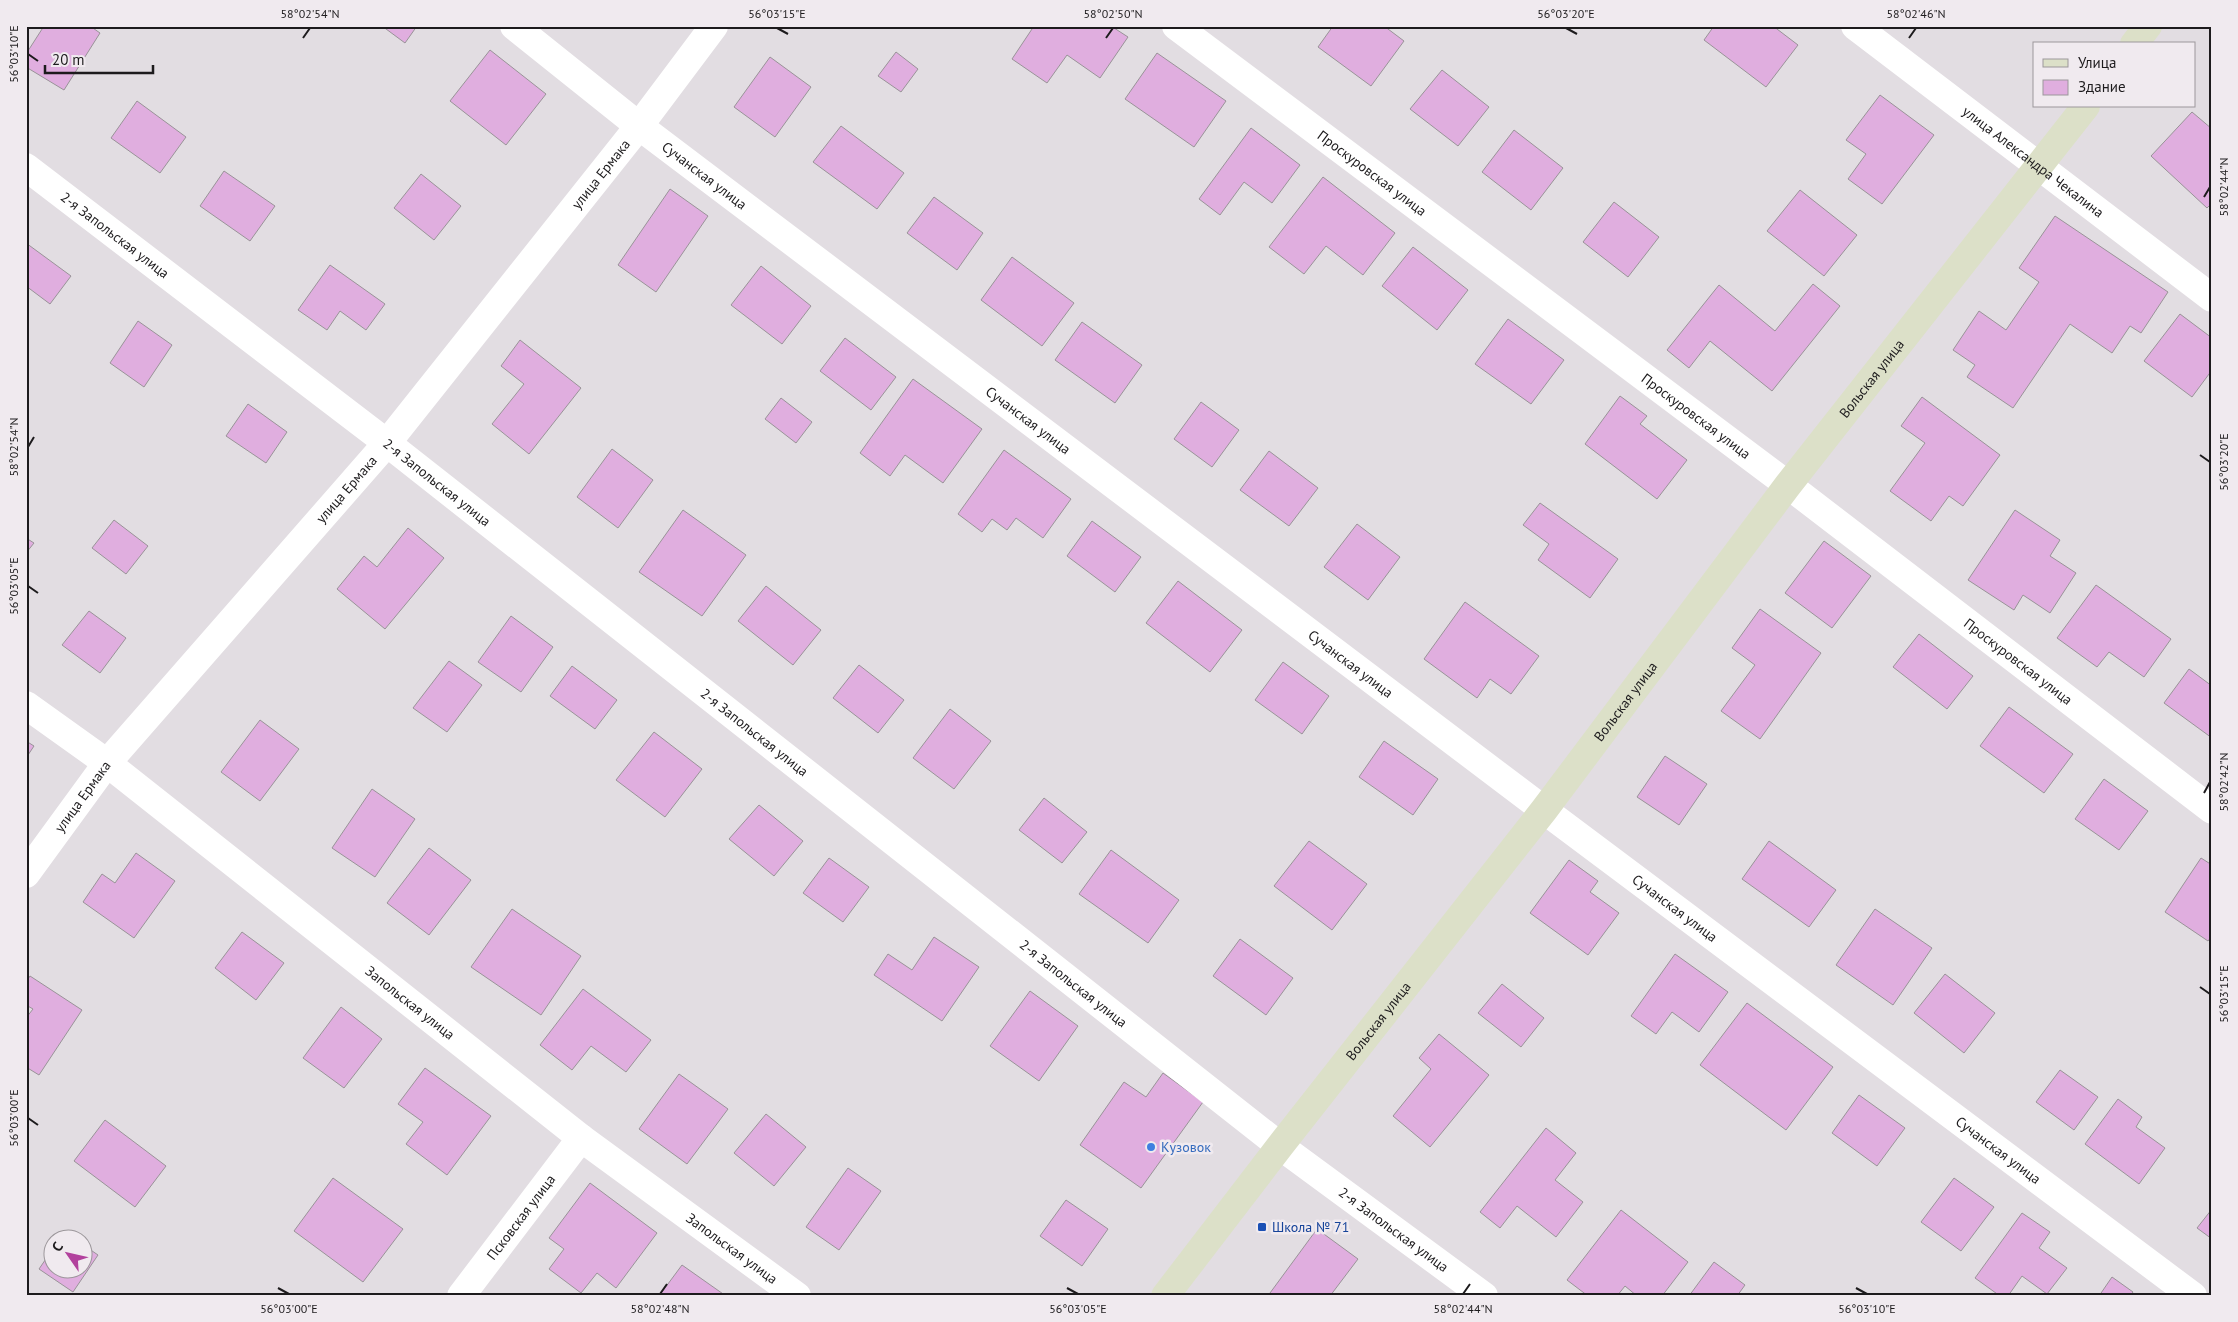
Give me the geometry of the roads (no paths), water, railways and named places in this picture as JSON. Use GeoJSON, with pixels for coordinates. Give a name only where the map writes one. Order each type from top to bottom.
{"type":"FeatureCollection","features":[{"type":"Feature","properties":{"kind":"street","name":"Сучанская улица"},"geometry":{"type":"LineString","coordinates":[[514,26],[639,126],[1544,810],[2193,1296]]}},
{"type":"Feature","properties":{"kind":"street","name":"улица Ермака"},"geometry":{"type":"LineString","coordinates":[[26,874],[107,763],[387,443],[639,126],[714,26]]}},
{"type":"Feature","properties":{"kind":"street","name":"Проскуровская улица"},"geometry":{"type":"LineString","coordinates":[[1176,26],[1788,485],[2212,810]]}},
{"type":"Feature","properties":{"kind":"street","name":"улица Александра Чекалина"},"geometry":{"type":"LineString","coordinates":[[1855,26],[2212,298]]}},
{"type":"Feature","properties":{"kind":"street"},"geometry":{"type":"LineString","coordinates":[[2136,42],[2148,26]]}},
{"type":"Feature","properties":{"kind":"street","name":"Вольская улица"},"geometry":{"type":"LineString","coordinates":[[1165,1296],[1280,1146],[1544,810],[1788,485],[2084,108]]}},
{"type":"Feature","properties":{"kind":"street","name":"2-я Запольская улица"},"geometry":{"type":"LineString","coordinates":[[26,167],[387,443],[1280,1146],[1484,1296]]}},
{"type":"Feature","properties":{"kind":"street","name":"Запольская улица"},"geometry":{"type":"LineString","coordinates":[[26,705],[107,763],[581,1138],[797,1296]]}},
{"type":"Feature","properties":{"kind":"street","name":"Псковская улица"},"geometry":{"type":"LineString","coordinates":[[461,1296],[581,1138]]}},
{"type":"Feature","properties":{"kind":"place","name":"Кузовок"},"geometry":{"type":"Point","coordinates":[1151,1147]}},
{"type":"Feature","properties":{"kind":"place","name":"Школа № 71"},"geometry":{"type":"Point","coordinates":[1262,1227]}}]}
